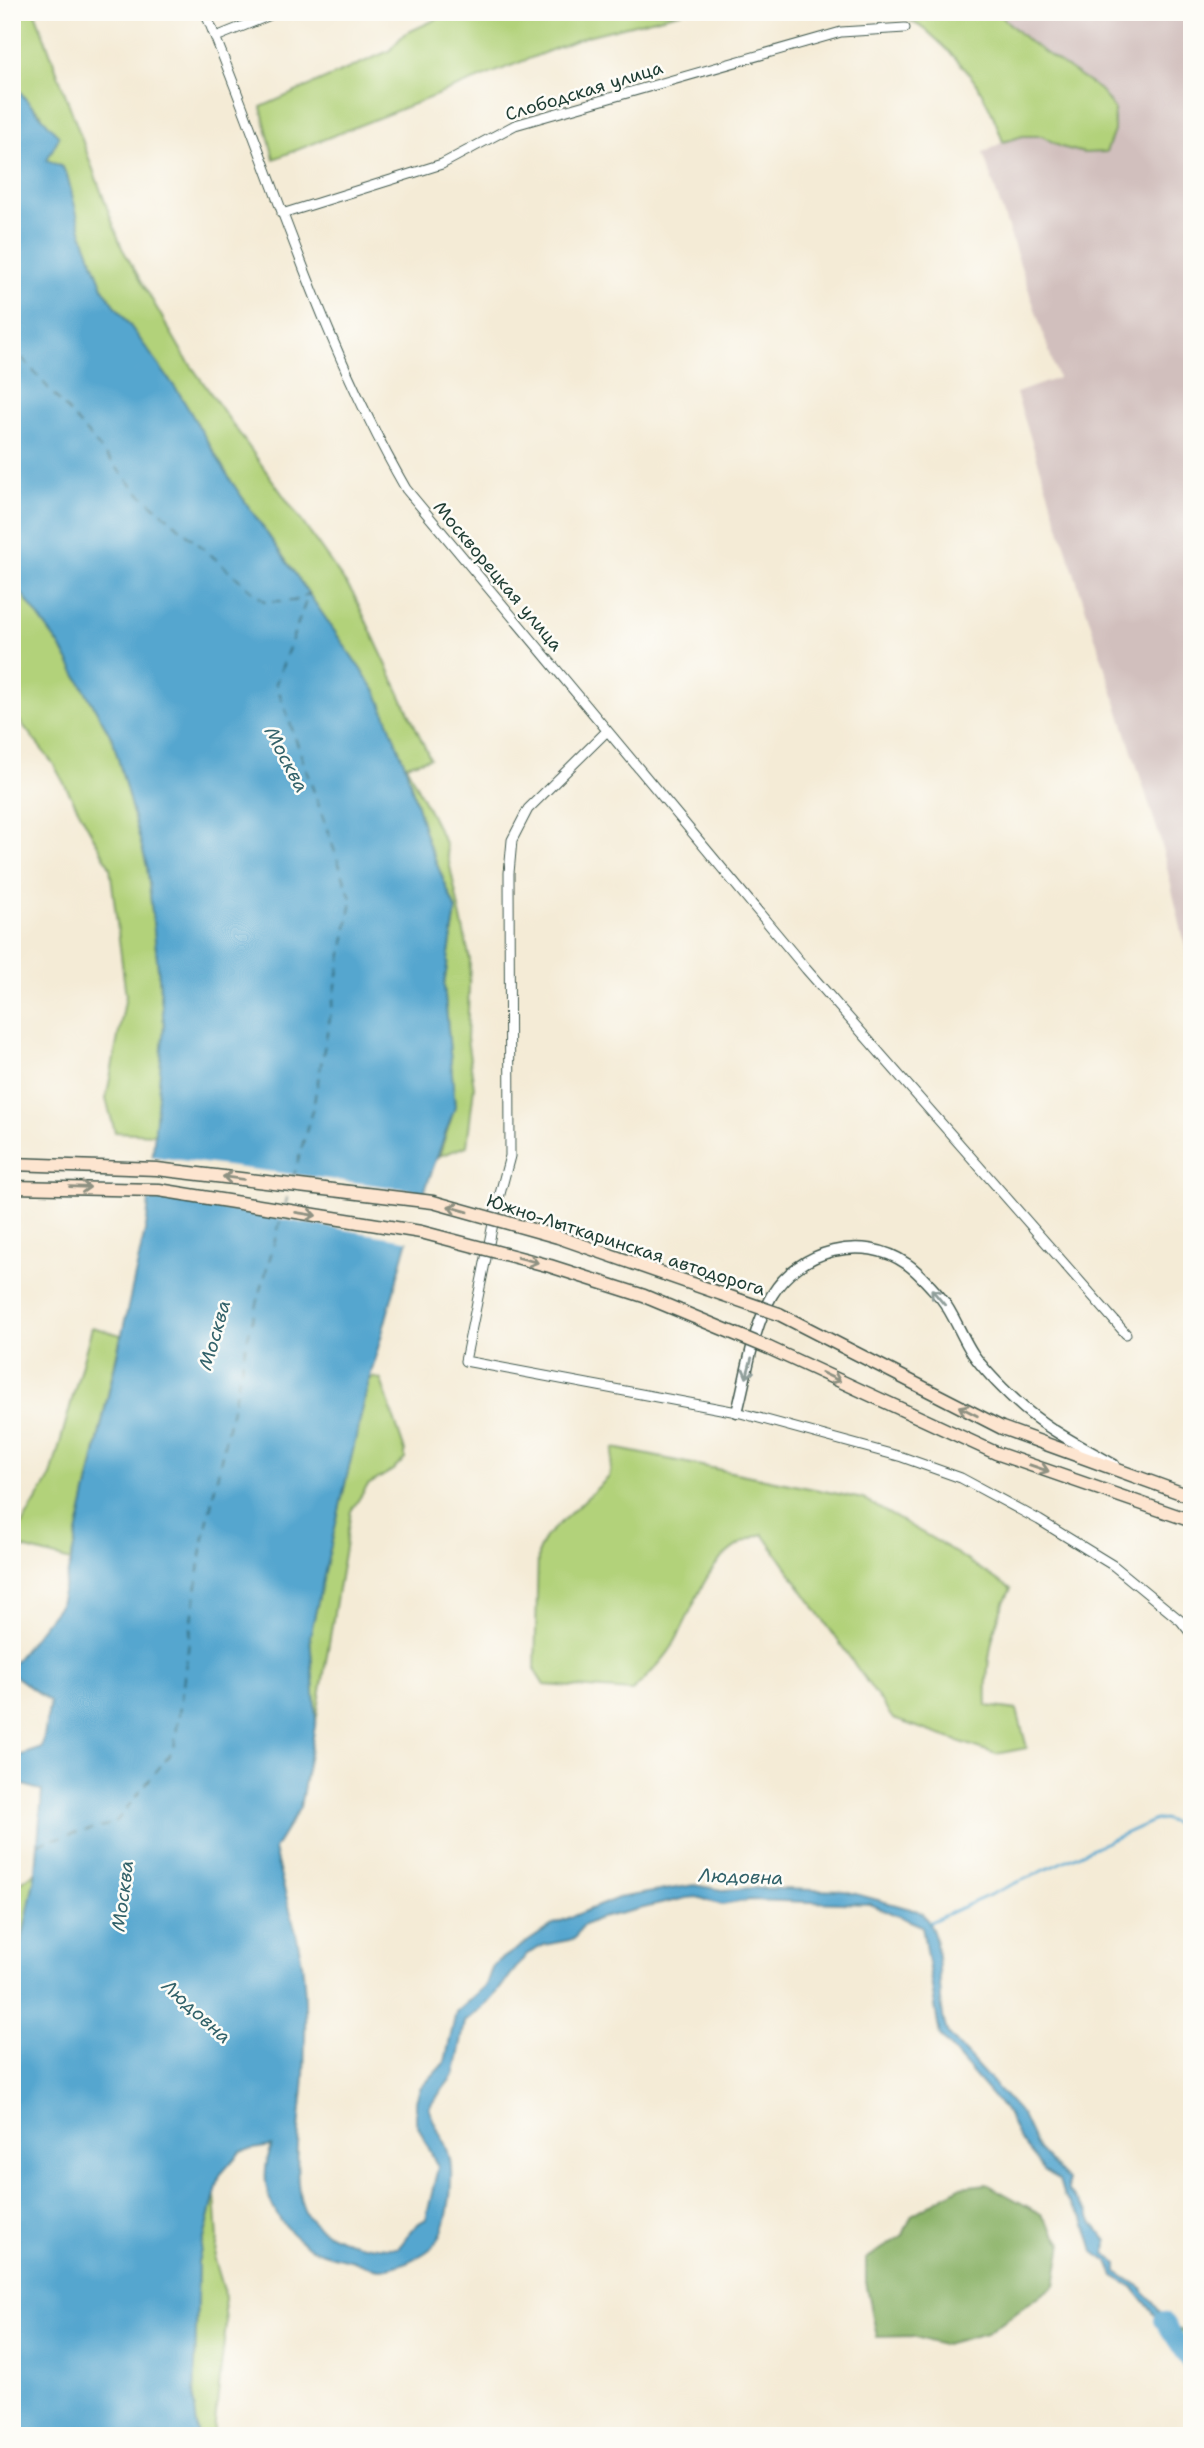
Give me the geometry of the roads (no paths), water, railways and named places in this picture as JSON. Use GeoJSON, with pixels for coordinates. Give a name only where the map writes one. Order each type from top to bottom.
{"type":"FeatureCollection","features":[{"type":"Feature","properties":{"kind":"main road","name":"Южно-Лыткаринская автодорога"},"geometry":{"type":"LineString","coordinates":[[12,1164],[157,1169],[433,1202],[571,1241],[779,1314],[1002,1428],[1192,1497]]}},
{"type":"Feature","properties":{"kind":"main road"},"geometry":{"type":"LineString","coordinates":[[12,1187],[159,1190],[421,1232],[550,1266],[644,1296],[769,1348],[996,1453],[1192,1521]]}},
{"type":"Feature","properties":{"kind":"street","name":"Москворецкая улица"},"geometry":{"type":"LineString","coordinates":[[205,12],[254,134],[282,214],[380,444],[406,489],[760,914],[1126,1334]]}},
{"type":"Feature","properties":{"kind":"street"},"geometry":{"type":"LineString","coordinates":[[216,37],[278,12]]}},
{"type":"Feature","properties":{"kind":"street","name":"Слободская улица"},"geometry":{"type":"LineString","coordinates":[[282,214],[442,164],[515,125],[841,32],[905,28]]}},
{"type":"Feature","properties":{"kind":"street"},"geometry":{"type":"LineString","coordinates":[[607,731],[528,808],[512,840],[509,873],[510,1156],[496,1209],[465,1361],[737,1412],[902,1457],[961,1478],[1114,1566],[1181,1620],[1192,1635]]}},
{"type":"Feature","properties":{"kind":"street"},"geometry":{"type":"LineString","coordinates":[[737,1412],[763,1317],[779,1285],[796,1268],[828,1252],[852,1248],[876,1251],[909,1265],[943,1300],[973,1355],[1017,1402],[1061,1434],[1139,1478]]}},
{"type":"Feature","properties":{"kind":"water","name":"Москва"},"geometry":{"type":"Polygon","coordinates":[[[12,78],[22,95],[59,137],[47,160],[62,167],[67,175],[82,234],[104,290],[179,393],[231,481],[377,693],[405,765],[428,843],[456,910],[444,985],[455,1107],[410,1232],[369,1381],[310,1636],[316,1721],[300,1807],[274,1849],[297,1935],[304,1977],[304,2076],[297,2167],[301,2201],[306,2214],[323,2231],[335,2237],[386,2248],[398,2248],[413,2228],[426,2219],[438,2167],[416,2122],[416,2101],[420,2089],[445,2062],[456,2012],[486,1985],[493,1965],[554,1924],[618,1898],[694,1885],[723,1890],[752,1888],[845,1891],[918,1911],[928,1921],[937,1950],[941,2003],[948,2034],[1022,2115],[1038,2149],[1068,2180],[1068,2192],[1088,2211],[1092,2222],[1107,2241],[1106,2253],[1117,2264],[1117,2272],[1142,2288],[1181,2340],[1174,2339],[1133,2287],[1114,2276],[1108,2262],[1094,2252],[1084,2218],[1064,2197],[1059,2180],[1044,2170],[1018,2137],[1008,2114],[940,2036],[922,1926],[870,1904],[750,1900],[722,1905],[697,1897],[597,1919],[582,1926],[574,1939],[544,1945],[527,1954],[491,2000],[465,2022],[455,2073],[429,2107],[450,2159],[451,2187],[448,2211],[441,2233],[430,2249],[420,2256],[393,2267],[377,2269],[309,2247],[286,2227],[271,2202],[266,2175],[272,2146],[241,2151],[220,2175],[198,2262],[194,2402],[198,2436],[12,2436],[12,1992],[36,1871],[42,1791],[12,1781],[12,1758],[42,1748],[50,1702],[12,1674],[12,1665],[60,1604],[71,1561],[147,1222],[164,1024],[147,866],[113,740],[60,646],[12,580],[12,78]]]}},
{"type":"Feature","properties":{"kind":"waterway"},"geometry":{"type":"LineString","coordinates":[[930,1922],[1155,1820],[1163,1819],[1183,1827]]}},
{"type":"Feature","properties":{"kind":"waterway","name":"Людовна"},"geometry":{"type":"LineString","coordinates":[[1163,2320],[1192,2364]]}}]}
